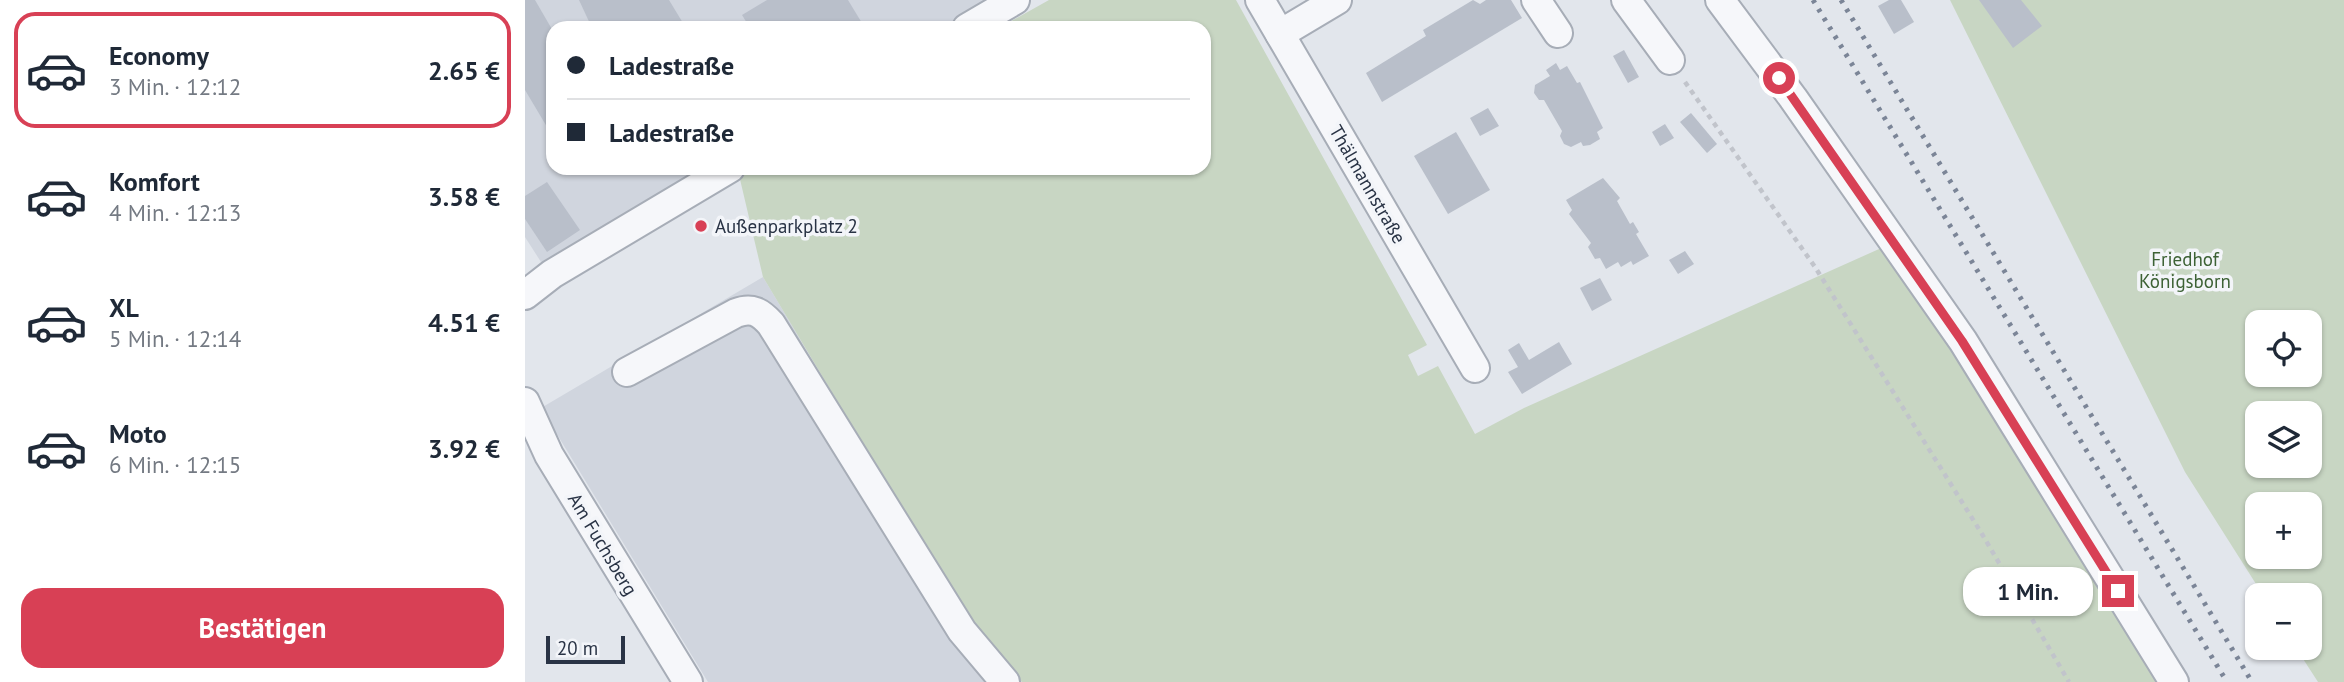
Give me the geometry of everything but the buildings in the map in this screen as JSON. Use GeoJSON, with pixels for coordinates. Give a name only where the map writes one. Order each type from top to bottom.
{"type":"FeatureCollection","features":[{"type":"Feature","properties":{"kind":"street"},"geometry":{"type":"LineString","coordinates":[[979,21],[1015,0]]}},
{"type":"Feature","properties":{"kind":"street","name":"Thälmannstraße"},"geometry":{"type":"LineString","coordinates":[[1260,0],[1475,368]]}},
{"type":"Feature","properties":{"kind":"street"},"geometry":{"type":"LineString","coordinates":[[1280,34],[1337,0]]}},
{"type":"Feature","properties":{"kind":"street"},"geometry":{"type":"LineString","coordinates":[[1536,0],[1558,33]]}},
{"type":"Feature","properties":{"kind":"street"},"geometry":{"type":"LineString","coordinates":[[1626,0],[1670,60]]}},
{"type":"Feature","properties":{"kind":"street"},"geometry":{"type":"LineString","coordinates":[[1720,0],[1793,98],[1962,341],[2174,682]]}},
{"type":"Feature","properties":{"kind":"street"},"geometry":{"type":"LineString","coordinates":[[525,295],[552,274],[718,175]]}},
{"type":"Feature","properties":{"kind":"street"},"geometry":{"type":"LineString","coordinates":[[627,372],[736,313],[747,309],[763,315],[779,335],[962,631],[1005,682]]}},
{"type":"Feature","properties":{"kind":"street","name":"Am Fuchsberg"},"geometry":{"type":"LineString","coordinates":[[525,402],[549,455],[688,682]]}},
{"type":"Feature","properties":{"kind":"path"},"geometry":{"type":"LineString","coordinates":[[1670,60],[1815,267],[1975,523],[2069,682]]}},
{"type":"Feature","properties":{"kind":"shaded area"},"geometry":{"type":"Polygon","coordinates":[[[525,0],[990,0],[955,21],[546,21],[546,175],[694,175],[541,262],[525,237],[525,0]]]}},
{"type":"Feature","properties":{"kind":"shaded area"},"geometry":{"type":"Polygon","coordinates":[[[763,277],[963,612],[1022,682],[708,682],[541,408],[763,277]]]}},
{"type":"Feature","properties":{"kind":"green space"},"geometry":{"type":"Polygon","coordinates":[[[1049,0],[1236,0],[1427,345],[1408,355],[1418,376],[1438,366],[1475,434],[1524,408],[1888,245],[2156,682],[1022,682],[963,612],[763,277],[739,175],[1211,175],[1211,21],[1012,21],[1049,0]]]}},
{"type":"Feature","properties":{"kind":"green space","name":"Friedhof Königsborn"},"geometry":{"type":"Polygon","coordinates":[[[1950,0],[2344,0],[2344,682],[2318,682],[2304,660],[2322,660],[2322,583],[2255,583],[2247,569],[2322,569],[2322,492],[2245,492],[2245,567],[2185,472],[1950,0]]]}},
{"type":"Feature","properties":{"kind":"railway"},"geometry":{"type":"LineString","coordinates":[[1813,0],[2227,682]]}},
{"type":"Feature","properties":{"kind":"railway"},"geometry":{"type":"LineString","coordinates":[[1841,0],[2252,682]]}},
{"type":"Feature","properties":{"kind":"place","name":"Außenparkplatz 2"},"geometry":{"type":"Point","coordinates":[701,226]}},
{"type":"Feature","properties":{"kind":"route"},"geometry":{"type":"LineString","coordinates":[[1779,78],[1962,341],[2118,591]]}}]}
